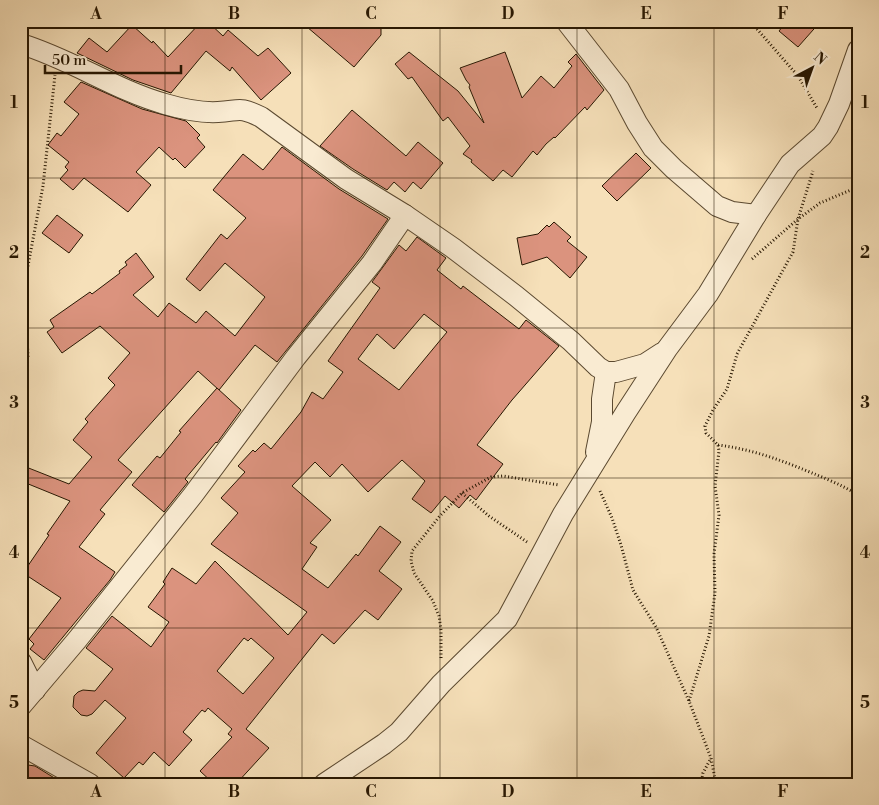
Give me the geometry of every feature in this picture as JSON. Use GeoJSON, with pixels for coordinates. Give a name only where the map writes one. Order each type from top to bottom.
{"type":"FeatureCollection","features":[{"type":"Feature","properties":{"kind":"street"},"geometry":{"type":"LineString","coordinates":[[566,21],[619,89],[653,148],[717,206],[732,212],[756,215]]}},
{"type":"Feature","properties":{"kind":"street"},"geometry":{"type":"LineString","coordinates":[[21,44],[57,57],[144,98],[191,110],[218,112],[237,108],[250,111],[261,117],[346,179],[405,215],[452,248],[516,296],[606,372],[621,371],[644,364],[667,349]]}},
{"type":"Feature","properties":{"kind":"street"},"geometry":{"type":"LineString","coordinates":[[324,784],[384,744],[398,732],[441,684],[507,619],[562,514],[667,349],[708,294],[756,215],[790,164],[822,136],[828,127],[839,104],[858,50]]}},
{"type":"Feature","properties":{"kind":"street"},"geometry":{"type":"LineString","coordinates":[[21,706],[36,690],[193,495],[296,357],[372,263],[405,215]]}},
{"type":"Feature","properties":{"kind":"street"},"geometry":{"type":"LineString","coordinates":[[593,467],[602,422],[602,399],[606,372]]}},
{"type":"Feature","properties":{"kind":"street"},"geometry":{"type":"LineString","coordinates":[[21,662],[36,690]]}},
{"type":"Feature","properties":{"kind":"street"},"geometry":{"type":"LineString","coordinates":[[21,745],[90,784]]}},
{"type":"Feature","properties":{"kind":"path"},"geometry":{"type":"LineString","coordinates":[[750,21],[798,76],[828,127]]}},
{"type":"Feature","properties":{"kind":"path"},"geometry":{"type":"LineString","coordinates":[[21,384],[28,357],[25,292],[27,271],[43,186],[57,57]]}},
{"type":"Feature","properties":{"kind":"path"},"geometry":{"type":"LineString","coordinates":[[815,165],[798,219],[793,252],[737,354],[728,389],[713,410],[705,426],[706,434],[718,445],[757,452],[790,463],[858,495]]}},
{"type":"Feature","properties":{"kind":"path"},"geometry":{"type":"LineString","coordinates":[[747,264],[820,202],[858,187]]}},
{"type":"Feature","properties":{"kind":"path"},"geometry":{"type":"LineString","coordinates":[[688,701],[709,636],[715,593],[714,554],[719,516],[715,486],[719,460],[718,445]]}},
{"type":"Feature","properties":{"kind":"path"},"geometry":{"type":"LineString","coordinates":[[593,467],[621,545],[633,590],[656,627],[688,701],[711,758],[716,784]]}},
{"type":"Feature","properties":{"kind":"path"},"geometry":{"type":"LineString","coordinates":[[441,684],[441,630],[439,616],[433,601],[414,574],[411,561],[412,551],[439,517],[462,493],[491,478],[503,476],[561,485]]}},
{"type":"Feature","properties":{"kind":"path"},"geometry":{"type":"LineString","coordinates":[[462,493],[489,516],[542,553]]}},
{"type":"Feature","properties":{"kind":"path"},"geometry":{"type":"LineString","coordinates":[[701,784],[703,773],[711,758]]}},
{"type":"Feature","properties":{"kind":"building"},"geometry":{"type":"Polygon","coordinates":[[[202,21],[207,21],[223,36],[228,30],[258,56],[268,48],[291,73],[261,100],[232,67],[230,71],[206,51],[171,93],[133,80],[77,53],[89,38],[107,52],[132,25],[152,43],[153,41],[168,57],[202,21]]]}},
{"type":"Feature","properties":{"kind":"building"},"geometry":{"type":"Polygon","coordinates":[[[300,21],[371,21],[381,29],[381,35],[354,67],[300,21]]]}},
{"type":"Feature","properties":{"kind":"building"},"geometry":{"type":"Polygon","coordinates":[[[787,21],[821,21],[798,47],[779,31],[787,21]]]}},
{"type":"Feature","properties":{"kind":"building"},"geometry":{"type":"Polygon","coordinates":[[[409,52],[458,91],[484,123],[469,87],[470,85],[460,68],[505,52],[522,98],[541,76],[554,88],[572,66],[568,62],[576,54],[604,90],[587,110],[585,107],[537,155],[533,151],[512,177],[503,170],[493,181],[471,162],[472,160],[463,154],[470,146],[448,117],[443,121],[412,77],[408,79],[395,64],[409,52]]]}},
{"type":"Feature","properties":{"kind":"building"},"geometry":{"type":"Polygon","coordinates":[[[81,82],[142,109],[186,121],[200,135],[197,138],[205,147],[185,168],[159,147],[136,172],[151,185],[128,212],[84,178],[73,190],[60,179],[68,170],[65,167],[69,162],[48,145],[57,133],[61,136],[79,114],[64,102],[81,82]]]}},
{"type":"Feature","properties":{"kind":"building"},"geometry":{"type":"Polygon","coordinates":[[[352,110],[406,156],[418,142],[443,163],[421,189],[413,182],[405,192],[394,182],[387,190],[320,146],[352,110]]]}},
{"type":"Feature","properties":{"kind":"building"},"geometry":{"type":"Polygon","coordinates":[[[282,147],[339,189],[388,219],[362,256],[277,362],[255,345],[219,390],[198,371],[118,460],[132,472],[100,510],[105,514],[79,547],[115,572],[44,660],[30,649],[34,644],[29,639],[61,598],[23,573],[70,501],[21,481],[21,465],[69,484],[92,457],[73,440],[88,422],[85,419],[115,385],[108,378],[130,353],[100,326],[62,353],[47,332],[54,327],[50,320],[90,292],[92,294],[120,273],[119,271],[127,265],[125,262],[136,253],[154,277],[133,295],[158,317],[169,303],[196,323],[206,311],[235,336],[265,297],[225,263],[200,291],[186,279],[221,234],[227,239],[246,218],[213,190],[243,154],[263,170],[282,147]]]}},
{"type":"Feature","properties":{"kind":"building"},"geometry":{"type":"Polygon","coordinates":[[[636,153],[651,168],[617,201],[602,186],[636,153]]]}},
{"type":"Feature","properties":{"kind":"building"},"geometry":{"type":"Polygon","coordinates":[[[57,215],[83,235],[69,253],[42,233],[57,215]]]}},
{"type":"Feature","properties":{"kind":"building"},"geometry":{"type":"Polygon","coordinates":[[[554,222],[571,237],[567,241],[587,257],[570,278],[547,257],[522,265],[517,238],[538,234],[547,225],[549,227],[554,222]]]}},
{"type":"Feature","properties":{"kind":"building"},"geometry":{"type":"Polygon","coordinates":[[[417,237],[446,258],[437,270],[461,289],[463,286],[519,329],[526,320],[559,346],[512,400],[477,445],[503,464],[476,500],[470,495],[459,508],[445,496],[431,513],[412,499],[425,481],[402,460],[368,492],[342,464],[330,477],[315,462],[292,486],[331,520],[310,543],[317,547],[302,569],[328,588],[356,554],[358,556],[380,526],[401,542],[379,571],[402,589],[378,620],[365,610],[334,644],[322,634],[246,729],[269,748],[236,784],[214,784],[200,771],[232,737],[228,734],[232,729],[208,708],[205,712],[202,710],[183,732],[192,740],[169,766],[154,752],[143,765],[139,762],[124,778],[96,753],[126,718],[105,700],[92,714],[87,716],[81,715],[73,707],[74,696],[78,692],[83,690],[95,691],[113,669],[86,648],[112,616],[151,647],[169,622],[148,607],[165,584],[163,582],[172,568],[196,584],[215,561],[288,635],[307,612],[211,544],[238,513],[221,498],[245,472],[238,466],[253,450],[255,452],[264,443],[271,449],[301,412],[312,392],[323,399],[343,372],[328,361],[380,288],[372,282],[399,245],[406,251],[417,237]],[[424,314],[394,349],[377,334],[358,359],[399,390],[447,332],[424,314]],[[244,638],[217,671],[243,694],[274,658],[251,638],[248,641],[244,638]]]}},
{"type":"Feature","properties":{"kind":"building"},"geometry":{"type":"Polygon","coordinates":[[[217,388],[241,410],[217,443],[185,479],[188,482],[164,512],[132,485],[157,456],[160,458],[181,432],[179,431],[217,388]]]}},
{"type":"Feature","properties":{"kind":"building"},"geometry":{"type":"Polygon","coordinates":[[[21,764],[35,766],[56,779],[55,784],[21,784],[21,764]]]}}]}
